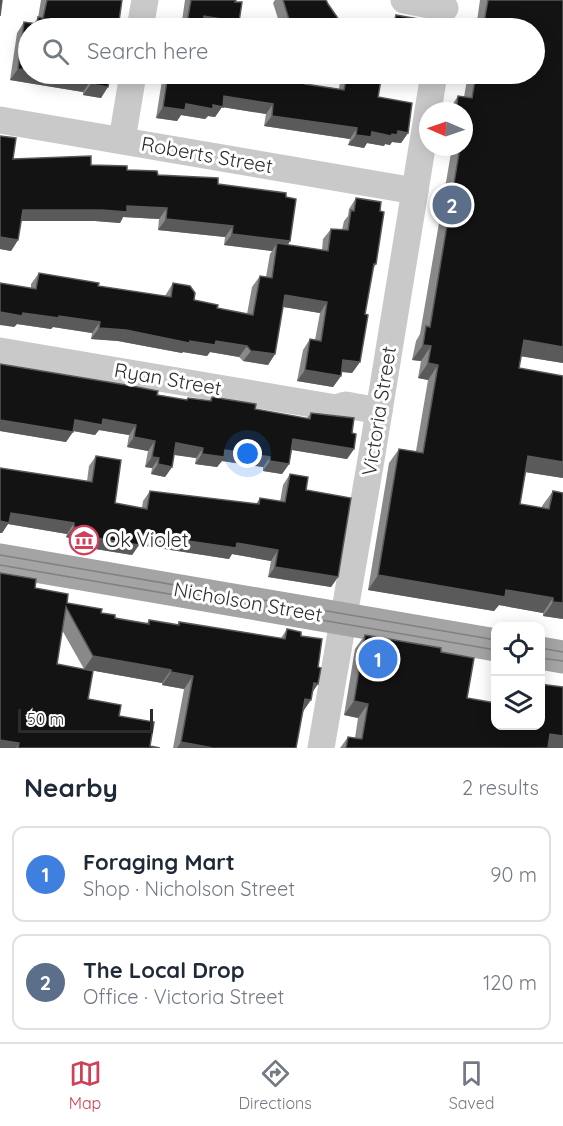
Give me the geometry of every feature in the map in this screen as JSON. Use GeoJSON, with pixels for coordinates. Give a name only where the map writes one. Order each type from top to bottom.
{"type":"FeatureCollection","features":[{"type":"Feature","properties":{"kind":"main road","name":"Nicholson Street"},"geometry":{"type":"LineString","coordinates":[[0,560],[491,644]]}},
{"type":"Feature","properties":{"kind":"main road"},"geometry":{"type":"LineString","coordinates":[[545,654],[563,657]]}},
{"type":"Feature","properties":{"kind":"street"},"geometry":{"type":"LineString","coordinates":[[142,18],[145,0]]}},
{"type":"Feature","properties":{"kind":"street"},"geometry":{"type":"LineString","coordinates":[[404,0],[444,12]]}},
{"type":"Feature","properties":{"kind":"street"},"geometry":{"type":"LineString","coordinates":[[122,140],[131,84]]}},
{"type":"Feature","properties":{"kind":"street","name":"Victoria Street"},"geometry":{"type":"LineString","coordinates":[[321,748],[432,84]]}},
{"type":"Feature","properties":{"kind":"street","name":"Roberts Street"},"geometry":{"type":"LineString","coordinates":[[0,120],[415,191]]}},
{"type":"Feature","properties":{"kind":"street","name":"Ryan Street"},"geometry":{"type":"LineString","coordinates":[[0,351],[336,408],[345,415],[378,415]]}},
{"type":"Feature","properties":{"kind":"building"},"geometry":{"type":"Polygon","coordinates":[[[47,0],[122,0],[119,18],[43,18],[47,0]]]}},
{"type":"Feature","properties":{"kind":"building"},"geometry":{"type":"Polygon","coordinates":[[[191,0],[242,2],[240,18],[204,16],[204,18],[188,18],[191,0]]]}},
{"type":"Feature","properties":{"kind":"building"},"geometry":{"type":"Polygon","coordinates":[[[283,0],[326,0],[338,18],[289,18],[283,0]]]}},
{"type":"Feature","properties":{"kind":"building"},"geometry":{"type":"Polygon","coordinates":[[[488,0],[563,0],[563,347],[524,340],[519,368],[563,376],[563,462],[528,456],[520,504],[549,509],[553,491],[563,493],[563,603],[553,602],[553,598],[506,590],[505,597],[378,575],[399,449],[423,453],[438,365],[428,363],[431,346],[423,345],[426,326],[430,327],[458,156],[473,156],[473,102],[457,102],[458,96],[472,98],[474,84],[545,84],[545,18],[485,18],[488,0]]]}},
{"type":"Feature","properties":{"kind":"building"},"geometry":{"type":"Polygon","coordinates":[[[396,15],[412,18],[396,18],[396,15]]]}},
{"type":"Feature","properties":{"kind":"building"},"geometry":{"type":"Polygon","coordinates":[[[91,84],[108,84],[108,87],[91,84]]]}},
{"type":"Feature","properties":{"kind":"building"},"geometry":{"type":"Polygon","coordinates":[[[166,84],[305,84],[344,90],[345,84],[380,84],[378,97],[412,103],[408,133],[398,131],[397,135],[392,134],[391,136],[372,132],[371,137],[356,135],[357,128],[272,116],[273,104],[224,96],[223,107],[213,105],[213,109],[186,104],[185,110],[163,107],[166,84]]]}},
{"type":"Feature","properties":{"kind":"building"},"geometry":{"type":"Polygon","coordinates":[[[0,136],[16,138],[13,159],[91,156],[91,165],[127,166],[127,170],[157,171],[158,175],[218,178],[218,184],[286,193],[286,197],[296,199],[290,241],[232,234],[233,226],[166,219],[167,208],[127,206],[127,212],[23,210],[18,240],[0,237],[0,136]]]}},
{"type":"Feature","properties":{"kind":"building"},"geometry":{"type":"Polygon","coordinates":[[[356,198],[381,202],[380,211],[384,212],[365,314],[368,315],[360,362],[343,360],[341,376],[305,370],[310,339],[321,341],[327,302],[285,295],[275,354],[251,351],[247,346],[216,341],[215,345],[190,341],[189,343],[126,330],[99,328],[100,322],[59,316],[59,318],[23,313],[22,316],[0,312],[0,283],[36,289],[39,273],[99,283],[98,286],[171,297],[173,283],[190,286],[195,293],[194,300],[218,305],[217,308],[253,315],[260,276],[272,278],[277,243],[328,251],[331,229],[348,230],[351,210],[354,211],[356,198]]]}},
{"type":"Feature","properties":{"kind":"building"},"geometry":{"type":"Polygon","coordinates":[[[0,364],[158,391],[157,395],[187,400],[188,398],[211,401],[212,397],[256,404],[255,409],[310,419],[311,413],[354,418],[352,433],[356,434],[354,449],[293,439],[289,464],[270,461],[270,457],[225,450],[224,457],[202,454],[203,448],[176,443],[172,467],[158,464],[159,458],[152,457],[155,441],[134,437],[136,425],[103,419],[102,425],[75,420],[73,432],[0,420],[0,364]]]}},
{"type":"Feature","properties":{"kind":"building"},"geometry":{"type":"Polygon","coordinates":[[[96,456],[121,460],[115,503],[147,509],[150,491],[259,504],[260,498],[285,502],[290,474],[308,477],[306,490],[351,498],[338,577],[275,567],[278,550],[237,543],[236,548],[141,534],[139,545],[78,535],[80,528],[74,527],[74,523],[11,513],[9,523],[0,521],[0,468],[92,482],[96,456]]]}},
{"type":"Feature","properties":{"kind":"building"},"geometry":{"type":"Polygon","coordinates":[[[0,573],[36,579],[35,588],[68,594],[67,603],[102,609],[101,613],[115,615],[115,618],[149,624],[149,620],[179,625],[179,622],[285,639],[287,629],[301,632],[301,636],[322,639],[318,684],[314,683],[311,700],[305,699],[296,748],[213,748],[181,742],[193,676],[93,656],[66,607],[57,664],[93,671],[88,699],[121,705],[119,716],[154,722],[150,746],[160,748],[18,748],[19,743],[0,740],[0,573]]]}},
{"type":"Feature","properties":{"kind":"building"},"geometry":{"type":"Polygon","coordinates":[[[365,635],[441,648],[441,652],[474,658],[467,698],[491,702],[491,730],[545,730],[545,685],[563,687],[563,736],[550,734],[548,748],[346,748],[348,737],[362,739],[368,704],[354,701],[365,635]]]}},
{"type":"Feature","properties":{"kind":"tram line"},"geometry":{"type":"LineString","coordinates":[[0,555],[491,639]]}},
{"type":"Feature","properties":{"kind":"tram line"},"geometry":{"type":"LineString","coordinates":[[0,565],[491,649]]}},
{"type":"Feature","properties":{"kind":"tram line"},"geometry":{"type":"LineString","coordinates":[[545,649],[563,652]]}},
{"type":"Feature","properties":{"kind":"tram line"},"geometry":{"type":"LineString","coordinates":[[545,659],[563,661]]}},
{"type":"Feature","properties":{"kind":"place","name":"The Local Drop"},"geometry":{"type":"Point","coordinates":[452,205]}},
{"type":"Feature","properties":{"kind":"place","name":"Ok Violet"},"geometry":{"type":"Point","coordinates":[84,540]}},
{"type":"Feature","properties":{"kind":"place","name":"Foraging Mart"},"geometry":{"type":"Point","coordinates":[378,659]}}]}
